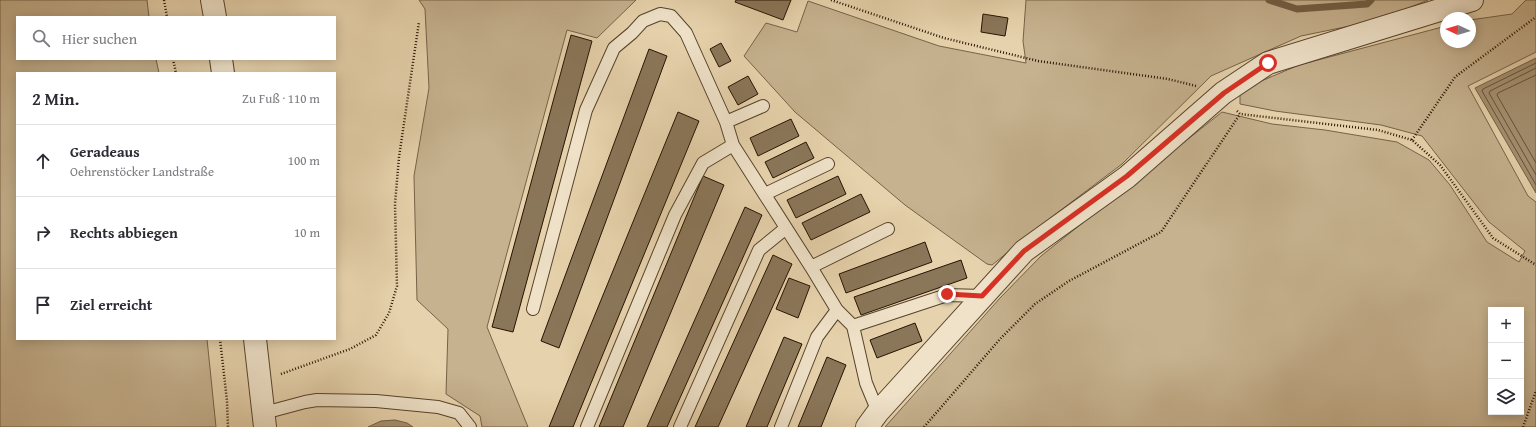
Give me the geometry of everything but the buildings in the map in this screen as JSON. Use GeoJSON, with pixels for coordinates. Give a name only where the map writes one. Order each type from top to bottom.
{"type":"FeatureCollection","features":[{"type":"Feature","properties":{"kind":"street"},"geometry":{"type":"LineString","coordinates":[[212,0],[215,16]]}},
{"type":"Feature","properties":{"kind":"street"},"geometry":{"type":"LineString","coordinates":[[873,420],[982,296],[1024,251],[1127,176],[1224,93],[1268,63],[1472,0]]}},
{"type":"Feature","properties":{"kind":"street"},"geometry":{"type":"LineString","coordinates":[[221,60],[223,72]]}},
{"type":"Feature","properties":{"kind":"street"},"geometry":{"type":"LineString","coordinates":[[255,340],[265,420]]}},
{"type":"Feature","properties":{"kind":"lane"},"geometry":{"type":"LineString","coordinates":[[533,309],[586,110],[614,48],[632,33],[643,21],[660,14],[671,16],[686,33],[726,122],[734,145],[812,267],[837,310],[853,326],[873,420]]}},
{"type":"Feature","properties":{"kind":"lane"},"geometry":{"type":"LineString","coordinates":[[726,122],[763,106]]}},
{"type":"Feature","properties":{"kind":"lane"},"geometry":{"type":"LineString","coordinates":[[587,427],[674,215],[703,163],[734,145]]}},
{"type":"Feature","properties":{"kind":"lane"},"geometry":{"type":"LineString","coordinates":[[765,194],[828,164]]}},
{"type":"Feature","properties":{"kind":"lane"},"geometry":{"type":"LineString","coordinates":[[680,427],[759,250],[786,228]]}},
{"type":"Feature","properties":{"kind":"lane"},"geometry":{"type":"LineString","coordinates":[[812,267],[888,228]]}},
{"type":"Feature","properties":{"kind":"lane"},"geometry":{"type":"LineString","coordinates":[[853,326],[947,294],[982,296]]}},
{"type":"Feature","properties":{"kind":"lane"},"geometry":{"type":"LineString","coordinates":[[781,427],[817,337],[837,310]]}},
{"type":"Feature","properties":{"kind":"lane"},"geometry":{"type":"LineString","coordinates":[[265,420],[305,402],[317,400],[376,401],[438,407],[459,413],[470,427]]}},
{"type":"Feature","properties":{"kind":"path"},"geometry":{"type":"LineString","coordinates":[[164,0],[167,16]]}},
{"type":"Feature","properties":{"kind":"path"},"geometry":{"type":"LineString","coordinates":[[831,0],[944,38],[1038,61],[1168,79],[1224,93]]}},
{"type":"Feature","properties":{"kind":"path"},"geometry":{"type":"LineString","coordinates":[[1412,140],[1455,76],[1536,16]]}},
{"type":"Feature","properties":{"kind":"path"},"geometry":{"type":"LineString","coordinates":[[260,382],[350,350],[376,334],[389,313],[397,286],[395,204],[399,157],[419,22]]}},
{"type":"Feature","properties":{"kind":"path"},"geometry":{"type":"LineString","coordinates":[[173,60],[176,72]]}},
{"type":"Feature","properties":{"kind":"path"},"geometry":{"type":"LineString","coordinates":[[924,427],[1000,339],[1035,304],[1069,281],[1161,232],[1240,114],[1378,130],[1412,140],[1440,165],[1493,238],[1536,265]]}},
{"type":"Feature","properties":{"kind":"path"},"geometry":{"type":"LineString","coordinates":[[220,340],[227,401],[228,427]]}},
{"type":"Feature","properties":{"kind":"path"},"geometry":{"type":"LineString","coordinates":[[1523,427],[1536,391]]}},
{"type":"Feature","properties":{"kind":"shaded area"},"geometry":{"type":"Polygon","coordinates":[[[0,0],[147,0],[149,16],[16,16],[16,60],[156,60],[159,72],[16,72],[16,340],[207,340],[216,427],[0,427],[0,0]]]}},
{"type":"Feature","properties":{"kind":"shaded area"},"geometry":{"type":"Polygon","coordinates":[[[419,0],[636,0],[597,38],[567,30],[487,327],[528,427],[482,427],[480,416],[446,394],[448,329],[417,300],[414,176],[429,88],[425,9],[419,0]]]}},
{"type":"Feature","properties":{"kind":"shaded area"},"geometry":{"type":"Polygon","coordinates":[[[1026,0],[1428,0],[1379,20],[1301,36],[1211,76],[1122,164],[1053,216],[992,265],[987,264],[905,205],[795,112],[744,56],[766,23],[797,32],[808,1],[939,46],[1026,63],[1023,41],[1026,0]]]}},
{"type":"Feature","properties":{"kind":"shaded area"},"geometry":{"type":"Polygon","coordinates":[[[1526,0],[1536,0],[1536,52],[1468,86],[1528,196],[1536,202],[1536,427],[885,427],[1000,298],[1041,256],[1222,112],[1272,124],[1325,130],[1397,142],[1429,160],[1450,185],[1487,242],[1519,262],[1525,251],[1489,222],[1422,136],[1381,125],[1275,111],[1240,104],[1240,90],[1299,65],[1440,28],[1440,48],[1476,48],[1476,19],[1512,14],[1526,0]]]}},
{"type":"Feature","properties":{"kind":"water"},"geometry":{"type":"Polygon","coordinates":[[[1536,58],[1536,193],[1475,88],[1536,58]]]}},
{"type":"Feature","properties":{"kind":"water"},"geometry":{"type":"Polygon","coordinates":[[[395,420],[407,423],[413,427],[368,427],[381,421],[395,420]]]}},
{"type":"Feature","properties":{"kind":"waterway"},"geometry":{"type":"LineString","coordinates":[[1269,0],[1297,9],[1367,4],[1371,0]]}},
{"type":"Feature","properties":{"kind":"route"},"geometry":{"type":"LineString","coordinates":[[947,294],[982,296],[1024,251],[1127,176],[1224,93],[1268,63]]}}]}
